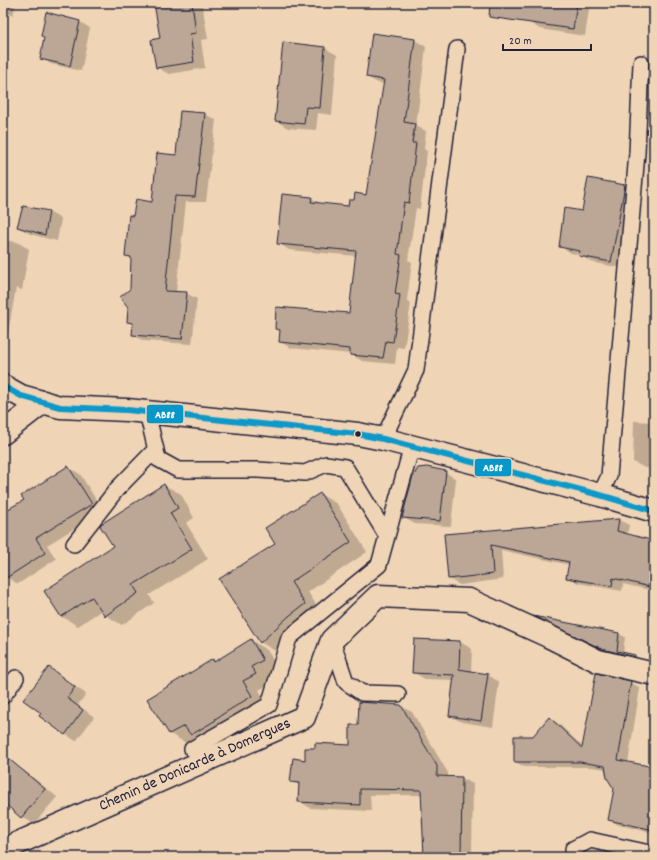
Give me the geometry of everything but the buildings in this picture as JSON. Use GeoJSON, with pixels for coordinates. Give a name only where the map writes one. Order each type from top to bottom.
{"type":"FeatureCollection","features":[{"type":"Feature","properties":{"kind":"street"},"geometry":{"type":"LineString","coordinates":[[3,386],[21,396],[60,407],[127,410],[358,434],[412,446],[600,495],[654,511]]}},
{"type":"Feature","properties":{"kind":"street"},"geometry":{"type":"LineString","coordinates":[[3,433],[43,402]]}},
{"type":"Feature","properties":{"kind":"street","name":"Chemin de Donicarde à Domergues"},"geometry":{"type":"LineString","coordinates":[[16,844],[304,717],[332,640],[378,596],[469,600],[548,636],[598,661],[654,674]]}},
{"type":"Feature","properties":{"kind":"lane"},"geometry":{"type":"LineString","coordinates":[[383,439],[416,370],[458,49]]}},
{"type":"Feature","properties":{"kind":"lane"},"geometry":{"type":"LineString","coordinates":[[600,495],[609,476],[637,153],[641,63]]}},
{"type":"Feature","properties":{"kind":"lane"},"geometry":{"type":"LineString","coordinates":[[147,412],[158,459],[178,470],[258,470],[304,473],[326,464],[345,467],[387,536]]}},
{"type":"Feature","properties":{"kind":"lane"},"geometry":{"type":"LineString","coordinates":[[192,749],[269,705],[289,638],[379,565],[412,446]]}},
{"type":"Feature","properties":{"kind":"lane"},"geometry":{"type":"LineString","coordinates":[[74,544],[117,488],[156,449]]}},
{"type":"Feature","properties":{"kind":"lane"},"geometry":{"type":"LineString","coordinates":[[332,640],[346,682],[362,693],[398,694]]}},
{"type":"Feature","properties":{"kind":"lane"},"geometry":{"type":"LineString","coordinates":[[3,696],[16,678]]}},
{"type":"Feature","properties":{"kind":"lane"},"geometry":{"type":"LineString","coordinates":[[573,857],[574,849],[590,840],[654,854]]}},
{"type":"Feature","properties":{"kind":"transit line","name":"AB88"},"geometry":{"type":"LineString","coordinates":[[3,386],[21,396],[60,407],[127,410],[358,434],[383,439],[600,495],[654,511]]}}]}
